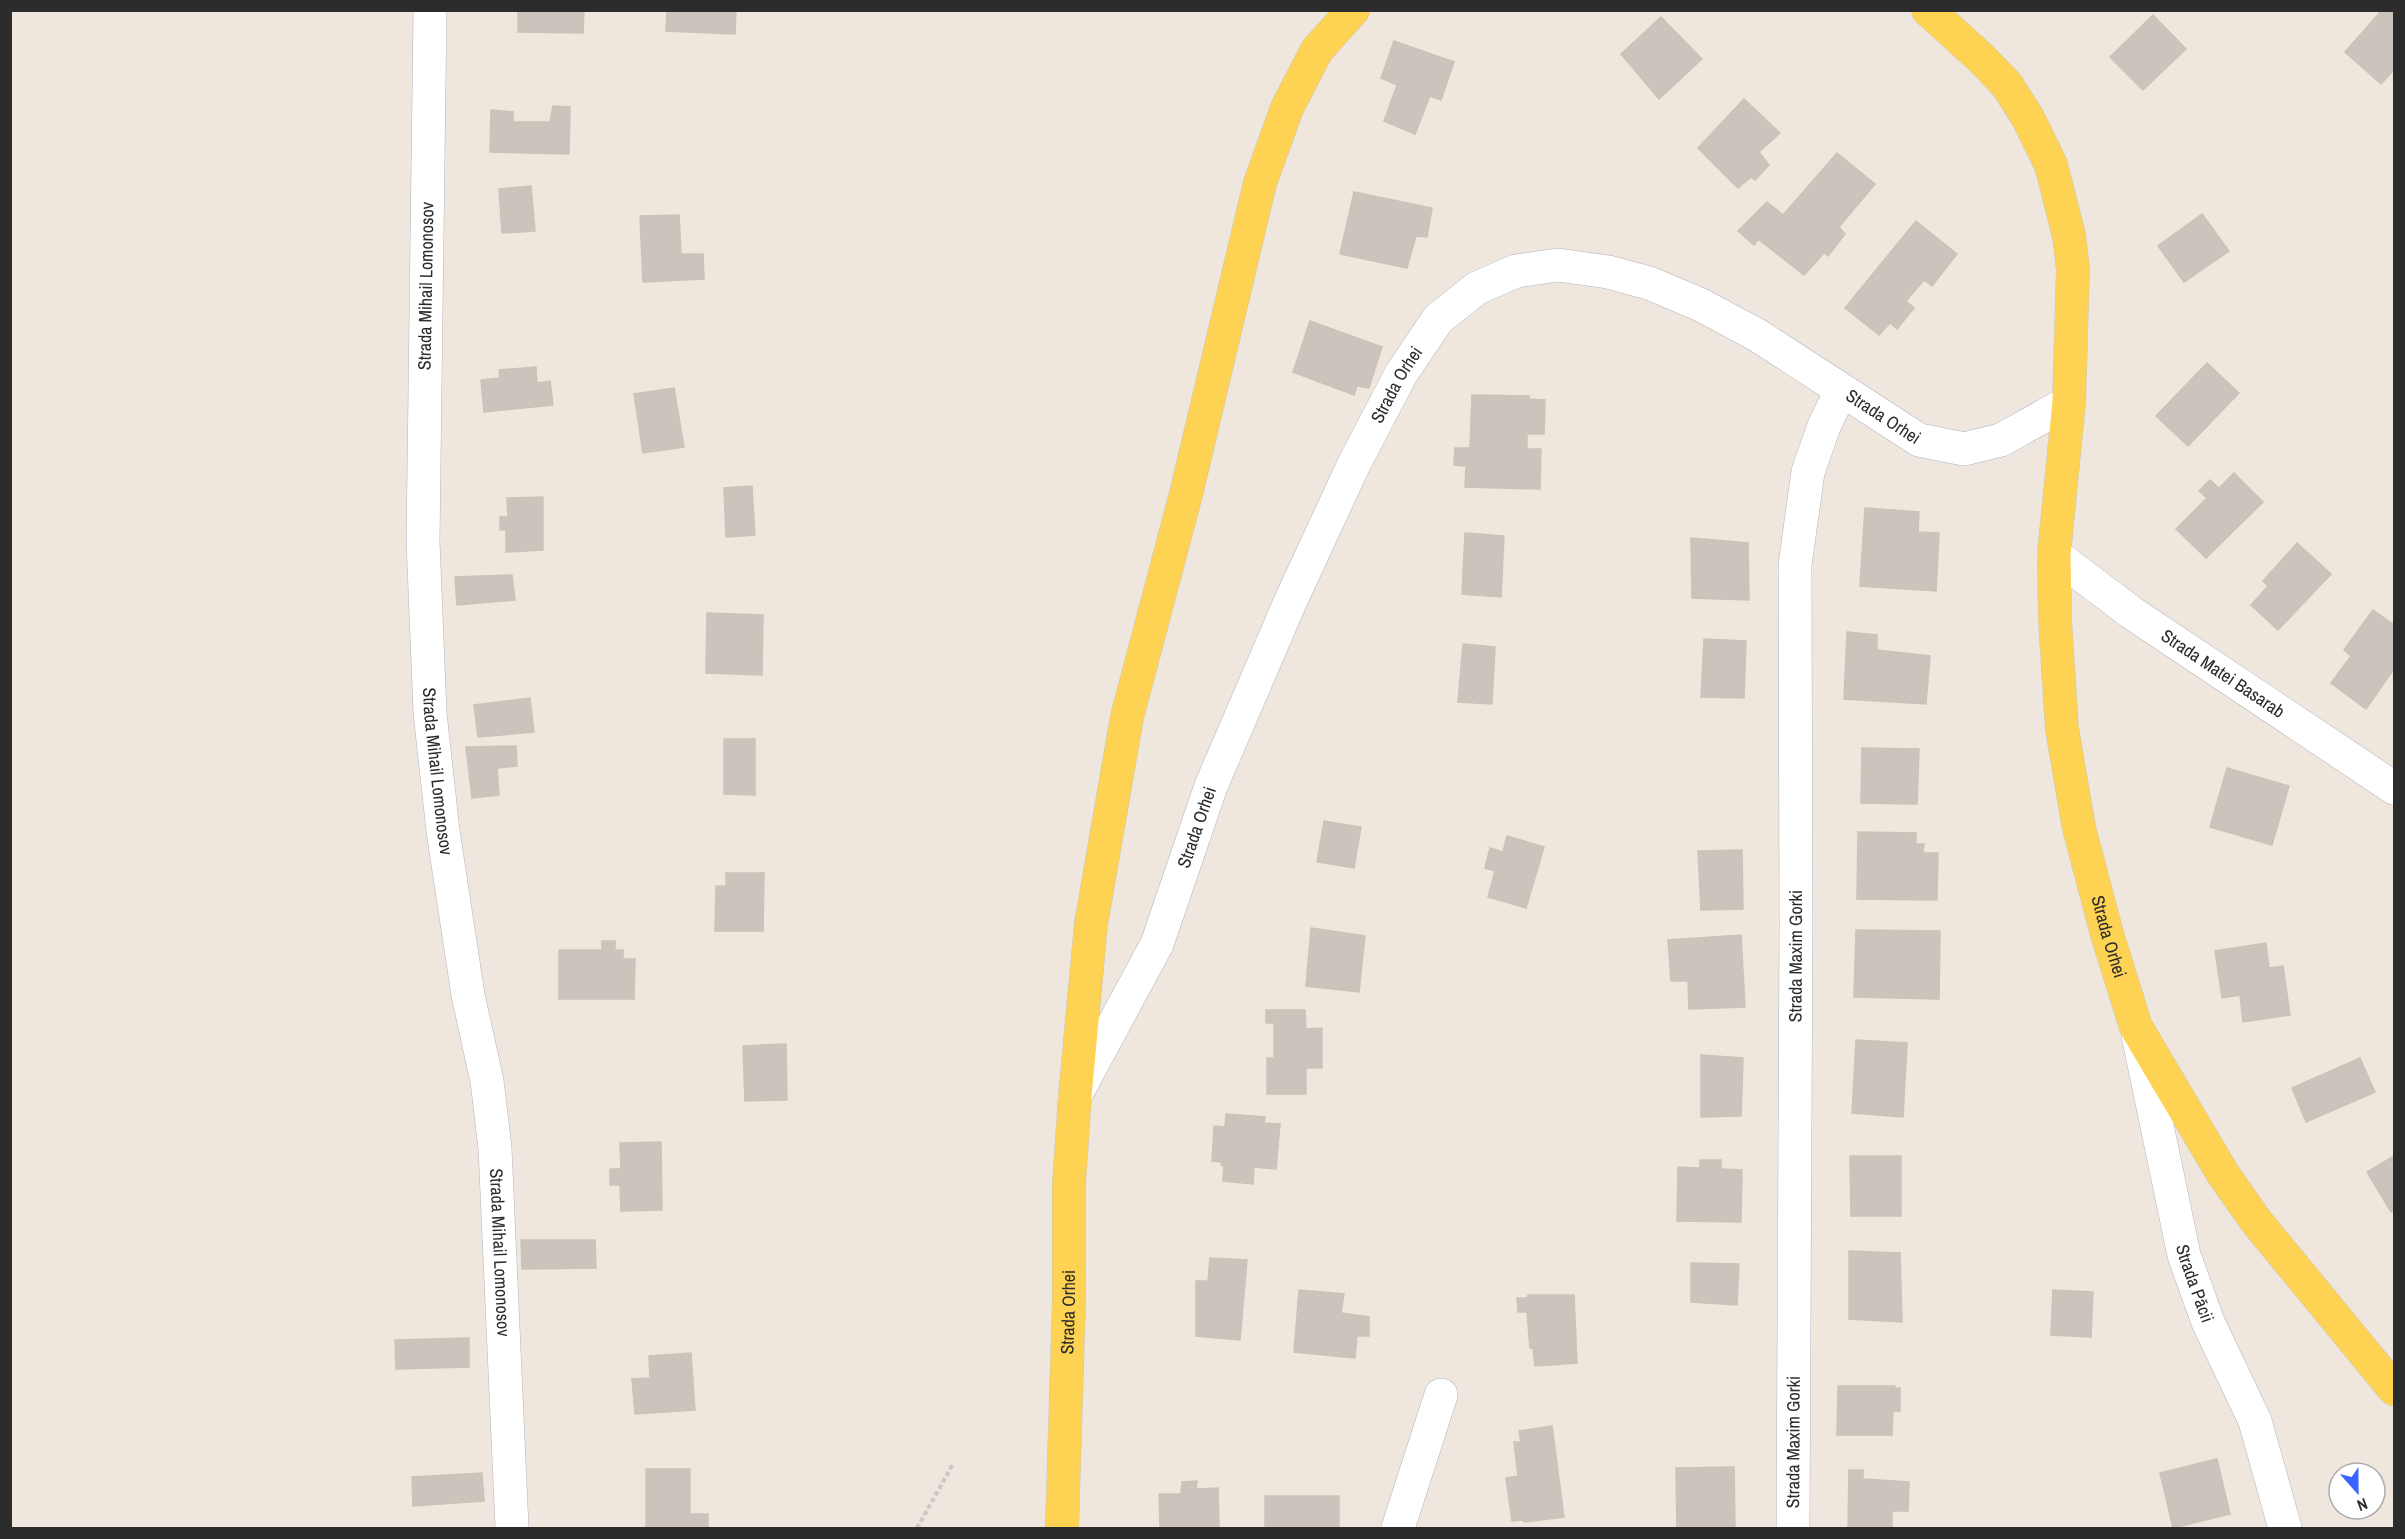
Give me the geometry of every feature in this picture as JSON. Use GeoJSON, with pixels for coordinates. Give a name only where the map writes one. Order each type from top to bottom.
{"type":"FeatureCollection","features":[{"type":"Feature","properties":{"kind":"main road","name":"Strada Orhei"},"geometry":{"type":"LineString","coordinates":[[1062,1528],[1069,1311],[1069,1183],[1075,1096],[1091,924],[1127,717],[1186,494],[1260,183],[1287,108],[1317,50],[1353,10]]}},
{"type":"Feature","properties":{"kind":"main road","name":"Strada Orhei"},"geometry":{"type":"LineString","coordinates":[[1928,10],[2007,85],[2028,118],[2051,165],[2069,236],[2073,269],[2069,402],[2054,554],[2055,621],[2062,729],[2079,828],[2107,933],[2136,1027],[2223,1174],[2256,1221],[2394,1389]]}},
{"type":"Feature","properties":{"kind":"street","name":"Strada Mihail Lomonosov"},"geometry":{"type":"LineString","coordinates":[[430,10],[423,540],[430,713],[443,831],[468,995],[487,1081],[495,1148],[512,1528]]}},
{"type":"Feature","properties":{"kind":"street","name":"Strada Orhei"},"geometry":{"type":"LineString","coordinates":[[1075,1096],[1157,944],[1215,776],[1353,464],[1401,374],[1438,319],[1477,288],[1516,271],[1558,265],[1608,272],[1649,284],[1701,304],[1757,335],[1919,440],[1964,449],[2001,440],[2069,402]]}},
{"type":"Feature","properties":{"kind":"street","name":"Strada Maxim Gorki"},"geometry":{"type":"LineString","coordinates":[[1793,1528],[1796,925],[1794,565],[1808,472],[1824,426],[1841,391]]}},
{"type":"Feature","properties":{"kind":"street","name":"Strada Matei Basarab"},"geometry":{"type":"LineString","coordinates":[[2054,554],[2132,613],[2394,788]]}},
{"type":"Feature","properties":{"kind":"street","name":"Strada Păcii"},"geometry":{"type":"LineString","coordinates":[[2136,1027],[2184,1255],[2208,1322],[2255,1421],[2285,1528]]}},
{"type":"Feature","properties":{"kind":"street"},"geometry":{"type":"LineString","coordinates":[[1398,1528],[1441,1395]]}},
{"type":"Feature","properties":{"kind":"path"},"geometry":{"type":"LineString","coordinates":[[917,1528],[953,1464]]}},
{"type":"Feature","properties":{"kind":"building"},"geometry":{"type":"Polygon","coordinates":[[[518,10],[584,10],[583,33],[518,32],[518,10]]]}},
{"type":"Feature","properties":{"kind":"building"},"geometry":{"type":"Polygon","coordinates":[[[667,10],[736,10],[735,34],[666,31],[667,10]]]}},
{"type":"Feature","properties":{"kind":"building"},"geometry":{"type":"Polygon","coordinates":[[[2382,10],[2394,10],[2394,70],[2381,84],[2345,52],[2382,10]]]}},
{"type":"Feature","properties":{"kind":"building"},"geometry":{"type":"Polygon","coordinates":[[[2153,15],[2186,49],[2143,90],[2110,57],[2153,15]]]}},
{"type":"Feature","properties":{"kind":"building"},"geometry":{"type":"Polygon","coordinates":[[[1661,17],[1702,59],[1659,99],[1621,54],[1661,17]]]}},
{"type":"Feature","properties":{"kind":"building"},"geometry":{"type":"Polygon","coordinates":[[[1394,41],[1454,62],[1441,100],[1430,96],[1415,134],[1384,121],[1397,85],[1381,78],[1394,41]]]}},
{"type":"Feature","properties":{"kind":"building"},"geometry":{"type":"Polygon","coordinates":[[[1744,99],[1780,133],[1759,152],[1769,165],[1755,180],[1751,177],[1738,188],[1698,148],[1744,99]]]}},
{"type":"Feature","properties":{"kind":"building"},"geometry":{"type":"Polygon","coordinates":[[[553,106],[570,107],[569,154],[490,152],[491,110],[513,112],[513,122],[550,122],[553,106]]]}},
{"type":"Feature","properties":{"kind":"building"},"geometry":{"type":"Polygon","coordinates":[[[1837,153],[1875,184],[1839,227],[1845,234],[1828,256],[1824,253],[1804,275],[1758,239],[1754,245],[1738,231],[1767,202],[1783,215],[1837,153]]]}},
{"type":"Feature","properties":{"kind":"building"},"geometry":{"type":"Polygon","coordinates":[[[531,186],[535,231],[502,233],[499,189],[531,186]]]}},
{"type":"Feature","properties":{"kind":"building"},"geometry":{"type":"Polygon","coordinates":[[[1354,192],[1432,208],[1427,237],[1416,236],[1407,268],[1340,254],[1354,192]]]}},
{"type":"Feature","properties":{"kind":"building"},"geometry":{"type":"Polygon","coordinates":[[[2202,214],[2229,251],[2184,282],[2158,246],[2202,214]]]}},
{"type":"Feature","properties":{"kind":"building"},"geometry":{"type":"Polygon","coordinates":[[[679,215],[681,254],[703,254],[704,279],[643,282],[640,216],[679,215]]]}},
{"type":"Feature","properties":{"kind":"building"},"geometry":{"type":"Polygon","coordinates":[[[1916,221],[1957,254],[1932,286],[1924,280],[1906,301],[1914,308],[1897,329],[1890,323],[1879,335],[1845,308],[1916,221]]]}},
{"type":"Feature","properties":{"kind":"building"},"geometry":{"type":"Polygon","coordinates":[[[1310,321],[1382,347],[1369,388],[1357,386],[1354,395],[1293,372],[1310,321]]]}},
{"type":"Feature","properties":{"kind":"building"},"geometry":{"type":"Polygon","coordinates":[[[2207,363],[2239,393],[2188,446],[2156,416],[2207,363]]]}},
{"type":"Feature","properties":{"kind":"building"},"geometry":{"type":"Polygon","coordinates":[[[536,367],[537,383],[550,381],[553,405],[484,412],[481,380],[500,378],[499,370],[536,367]]]}},
{"type":"Feature","properties":{"kind":"building"},"geometry":{"type":"Polygon","coordinates":[[[674,388],[684,447],[643,453],[634,394],[674,388]]]}},
{"type":"Feature","properties":{"kind":"building"},"geometry":{"type":"Polygon","coordinates":[[[1472,395],[1529,396],[1529,399],[1545,400],[1544,434],[1527,434],[1527,449],[1541,449],[1540,489],[1465,487],[1466,466],[1454,465],[1455,448],[1470,448],[1472,395]]]}},
{"type":"Feature","properties":{"kind":"building"},"geometry":{"type":"Polygon","coordinates":[[[2234,473],[2263,502],[2206,558],[2176,529],[2207,498],[2199,491],[2210,480],[2219,488],[2234,473]]]}},
{"type":"Feature","properties":{"kind":"building"},"geometry":{"type":"Polygon","coordinates":[[[752,486],[755,535],[726,537],[724,488],[752,486]]]}},
{"type":"Feature","properties":{"kind":"building"},"geometry":{"type":"Polygon","coordinates":[[[543,497],[543,550],[506,552],[506,530],[500,530],[500,517],[508,517],[507,498],[543,497]]]}},
{"type":"Feature","properties":{"kind":"building"},"geometry":{"type":"Polygon","coordinates":[[[1865,508],[1919,512],[1918,532],[1939,533],[1936,591],[1860,586],[1865,508]]]}},
{"type":"Feature","properties":{"kind":"building"},"geometry":{"type":"Polygon","coordinates":[[[1465,533],[1504,536],[1501,597],[1462,594],[1465,533]]]}},
{"type":"Feature","properties":{"kind":"building"},"geometry":{"type":"Polygon","coordinates":[[[1691,538],[1748,543],[1749,600],[1692,598],[1691,538]]]}},
{"type":"Feature","properties":{"kind":"building"},"geometry":{"type":"Polygon","coordinates":[[[2297,543],[2331,574],[2278,630],[2251,605],[2268,586],[2263,581],[2297,543]]]}},
{"type":"Feature","properties":{"kind":"building"},"geometry":{"type":"Polygon","coordinates":[[[512,575],[515,600],[457,605],[455,577],[512,575]]]}},
{"type":"Feature","properties":{"kind":"building"},"geometry":{"type":"Polygon","coordinates":[[[2373,610],[2394,625],[2394,669],[2366,709],[2331,683],[2351,656],[2344,650],[2373,610]]]}},
{"type":"Feature","properties":{"kind":"building"},"geometry":{"type":"Polygon","coordinates":[[[707,613],[763,615],[762,675],[706,673],[707,613]]]}},
{"type":"Feature","properties":{"kind":"building"},"geometry":{"type":"Polygon","coordinates":[[[1847,632],[1877,635],[1877,650],[1930,656],[1926,704],[1844,699],[1847,632]]]}},
{"type":"Feature","properties":{"kind":"building"},"geometry":{"type":"Polygon","coordinates":[[[1704,639],[1746,641],[1744,698],[1701,697],[1704,639]]]}},
{"type":"Feature","properties":{"kind":"building"},"geometry":{"type":"Polygon","coordinates":[[[1463,644],[1495,647],[1492,704],[1458,702],[1463,644]]]}},
{"type":"Feature","properties":{"kind":"building"},"geometry":{"type":"Polygon","coordinates":[[[530,698],[534,732],[478,737],[474,705],[530,698]]]}},
{"type":"Feature","properties":{"kind":"building"},"geometry":{"type":"Polygon","coordinates":[[[724,739],[755,739],[755,795],[724,794],[724,739]]]}},
{"type":"Feature","properties":{"kind":"building"},"geometry":{"type":"Polygon","coordinates":[[[516,746],[517,766],[497,768],[499,795],[472,798],[466,747],[516,746]]]}},
{"type":"Feature","properties":{"kind":"building"},"geometry":{"type":"Polygon","coordinates":[[[1862,748],[1919,749],[1917,804],[1861,803],[1862,748]]]}},
{"type":"Feature","properties":{"kind":"building"},"geometry":{"type":"Polygon","coordinates":[[[2227,768],[2289,786],[2272,845],[2210,827],[2227,768]]]}},
{"type":"Feature","properties":{"kind":"building"},"geometry":{"type":"Polygon","coordinates":[[[1324,821],[1361,827],[1354,868],[1317,862],[1324,821]]]}},
{"type":"Feature","properties":{"kind":"building"},"geometry":{"type":"Polygon","coordinates":[[[1858,832],[1916,833],[1916,844],[1924,844],[1923,853],[1938,853],[1937,900],[1857,899],[1858,832]]]}},
{"type":"Feature","properties":{"kind":"building"},"geometry":{"type":"Polygon","coordinates":[[[1507,836],[1544,847],[1526,908],[1488,897],[1495,871],[1485,868],[1490,848],[1503,852],[1507,836]]]}},
{"type":"Feature","properties":{"kind":"building"},"geometry":{"type":"Polygon","coordinates":[[[1742,850],[1743,909],[1701,910],[1698,851],[1742,850]]]}},
{"type":"Feature","properties":{"kind":"building"},"geometry":{"type":"Polygon","coordinates":[[[726,873],[764,873],[763,931],[715,931],[716,886],[726,886],[726,873]]]}},
{"type":"Feature","properties":{"kind":"building"},"geometry":{"type":"Polygon","coordinates":[[[1311,928],[1365,936],[1359,992],[1306,986],[1311,928]]]}},
{"type":"Feature","properties":{"kind":"building"},"geometry":{"type":"Polygon","coordinates":[[[1856,930],[1940,931],[1939,999],[1854,997],[1856,930]]]}},
{"type":"Feature","properties":{"kind":"building"},"geometry":{"type":"Polygon","coordinates":[[[1741,935],[1745,1007],[1689,1009],[1688,981],[1671,981],[1668,940],[1741,935]]]}},
{"type":"Feature","properties":{"kind":"building"},"geometry":{"type":"Polygon","coordinates":[[[602,941],[615,941],[615,950],[623,950],[623,959],[635,959],[634,999],[559,999],[559,950],[602,950],[602,941]]]}},
{"type":"Feature","properties":{"kind":"building"},"geometry":{"type":"Polygon","coordinates":[[[2266,943],[2269,968],[2283,966],[2290,1015],[2243,1022],[2240,995],[2222,998],[2215,951],[2266,943]]]}},
{"type":"Feature","properties":{"kind":"building"},"geometry":{"type":"Polygon","coordinates":[[[1266,1010],[1305,1010],[1306,1029],[1322,1028],[1322,1068],[1306,1068],[1306,1094],[1267,1094],[1267,1058],[1274,1058],[1274,1023],[1266,1023],[1266,1010]]]}},
{"type":"Feature","properties":{"kind":"building"},"geometry":{"type":"Polygon","coordinates":[[[1856,1040],[1907,1043],[1903,1117],[1852,1113],[1856,1040]]]}},
{"type":"Feature","properties":{"kind":"building"},"geometry":{"type":"Polygon","coordinates":[[[786,1044],[787,1100],[745,1101],[743,1046],[786,1044]]]}},
{"type":"Feature","properties":{"kind":"building"},"geometry":{"type":"Polygon","coordinates":[[[1701,1055],[1743,1058],[1741,1116],[1701,1117],[1701,1055]]]}},
{"type":"Feature","properties":{"kind":"building"},"geometry":{"type":"Polygon","coordinates":[[[2360,1058],[2375,1092],[2306,1122],[2292,1088],[2360,1058]]]}},
{"type":"Feature","properties":{"kind":"building"},"geometry":{"type":"Polygon","coordinates":[[[1226,1114],[1265,1117],[1264,1123],[1280,1124],[1276,1169],[1254,1167],[1253,1184],[1223,1181],[1222,1162],[1212,1161],[1214,1126],[1225,1127],[1226,1114]]]}},
{"type":"Feature","properties":{"kind":"building"},"geometry":{"type":"Polygon","coordinates":[[[661,1142],[662,1210],[621,1211],[620,1185],[610,1185],[610,1169],[621,1169],[620,1143],[661,1142]]]}},
{"type":"Feature","properties":{"kind":"building"},"geometry":{"type":"Polygon","coordinates":[[[1850,1156],[1901,1156],[1901,1216],[1851,1216],[1850,1156]]]}},
{"type":"Feature","properties":{"kind":"building"},"geometry":{"type":"Polygon","coordinates":[[[2394,1156],[2394,1210],[2391,1212],[2367,1172],[2394,1156]]]}},
{"type":"Feature","properties":{"kind":"building"},"geometry":{"type":"Polygon","coordinates":[[[1700,1160],[1721,1160],[1721,1169],[1742,1170],[1741,1222],[1677,1221],[1678,1167],[1700,1168],[1700,1160]]]}},
{"type":"Feature","properties":{"kind":"building"},"geometry":{"type":"Polygon","coordinates":[[[521,1240],[595,1240],[596,1268],[522,1269],[521,1240]]]}},
{"type":"Feature","properties":{"kind":"building"},"geometry":{"type":"Polygon","coordinates":[[[1849,1251],[1900,1253],[1902,1322],[1849,1319],[1849,1251]]]}},
{"type":"Feature","properties":{"kind":"building"},"geometry":{"type":"Polygon","coordinates":[[[1210,1258],[1247,1260],[1240,1340],[1196,1336],[1196,1281],[1208,1281],[1210,1258]]]}},
{"type":"Feature","properties":{"kind":"building"},"geometry":{"type":"Polygon","coordinates":[[[1691,1263],[1739,1264],[1737,1305],[1691,1302],[1691,1263]]]}},
{"type":"Feature","properties":{"kind":"building"},"geometry":{"type":"Polygon","coordinates":[[[1299,1290],[1344,1294],[1341,1313],[1369,1317],[1369,1336],[1357,1336],[1355,1358],[1294,1352],[1299,1290]]]}},
{"type":"Feature","properties":{"kind":"building"},"geometry":{"type":"Polygon","coordinates":[[[2053,1290],[2093,1292],[2091,1337],[2051,1335],[2053,1290]]]}},
{"type":"Feature","properties":{"kind":"building"},"geometry":{"type":"Polygon","coordinates":[[[1528,1295],[1574,1295],[1577,1363],[1535,1366],[1533,1348],[1530,1348],[1527,1312],[1518,1312],[1517,1298],[1527,1298],[1528,1295]]]}},
{"type":"Feature","properties":{"kind":"building"},"geometry":{"type":"Polygon","coordinates":[[[469,1338],[469,1367],[396,1369],[395,1340],[469,1338]]]}},
{"type":"Feature","properties":{"kind":"building"},"geometry":{"type":"Polygon","coordinates":[[[691,1353],[695,1410],[635,1414],[632,1379],[650,1378],[649,1356],[691,1353]]]}},
{"type":"Feature","properties":{"kind":"building"},"geometry":{"type":"Polygon","coordinates":[[[1838,1386],[1895,1386],[1894,1389],[1900,1388],[1900,1411],[1893,1411],[1892,1435],[1837,1435],[1838,1386]]]}},
{"type":"Feature","properties":{"kind":"building"},"geometry":{"type":"Polygon","coordinates":[[[1552,1426],[1564,1517],[1524,1522],[1524,1520],[1512,1521],[1506,1478],[1518,1476],[1514,1442],[1521,1442],[1519,1431],[1552,1426]]]}},
{"type":"Feature","properties":{"kind":"building"},"geometry":{"type":"Polygon","coordinates":[[[2217,1459],[2230,1514],[2173,1528],[2160,1473],[2217,1459]]]}},
{"type":"Feature","properties":{"kind":"building"},"geometry":{"type":"Polygon","coordinates":[[[1734,1467],[1735,1528],[1677,1528],[1676,1468],[1734,1467]]]}},
{"type":"Feature","properties":{"kind":"building"},"geometry":{"type":"Polygon","coordinates":[[[646,1469],[690,1469],[690,1514],[708,1514],[708,1528],[646,1528],[646,1469]]]}},
{"type":"Feature","properties":{"kind":"building"},"geometry":{"type":"Polygon","coordinates":[[[1849,1470],[1863,1470],[1863,1479],[1909,1482],[1908,1511],[1892,1511],[1892,1528],[1848,1528],[1849,1470]]]}},
{"type":"Feature","properties":{"kind":"building"},"geometry":{"type":"Polygon","coordinates":[[[482,1473],[484,1501],[413,1506],[412,1477],[482,1473]]]}},
{"type":"Feature","properties":{"kind":"building"},"geometry":{"type":"Polygon","coordinates":[[[1197,1481],[1196,1489],[1218,1488],[1219,1528],[1160,1528],[1159,1494],[1181,1494],[1182,1482],[1197,1481]]]}},
{"type":"Feature","properties":{"kind":"building"},"geometry":{"type":"Polygon","coordinates":[[[1265,1496],[1339,1496],[1339,1528],[1265,1528],[1265,1496]]]}}]}
